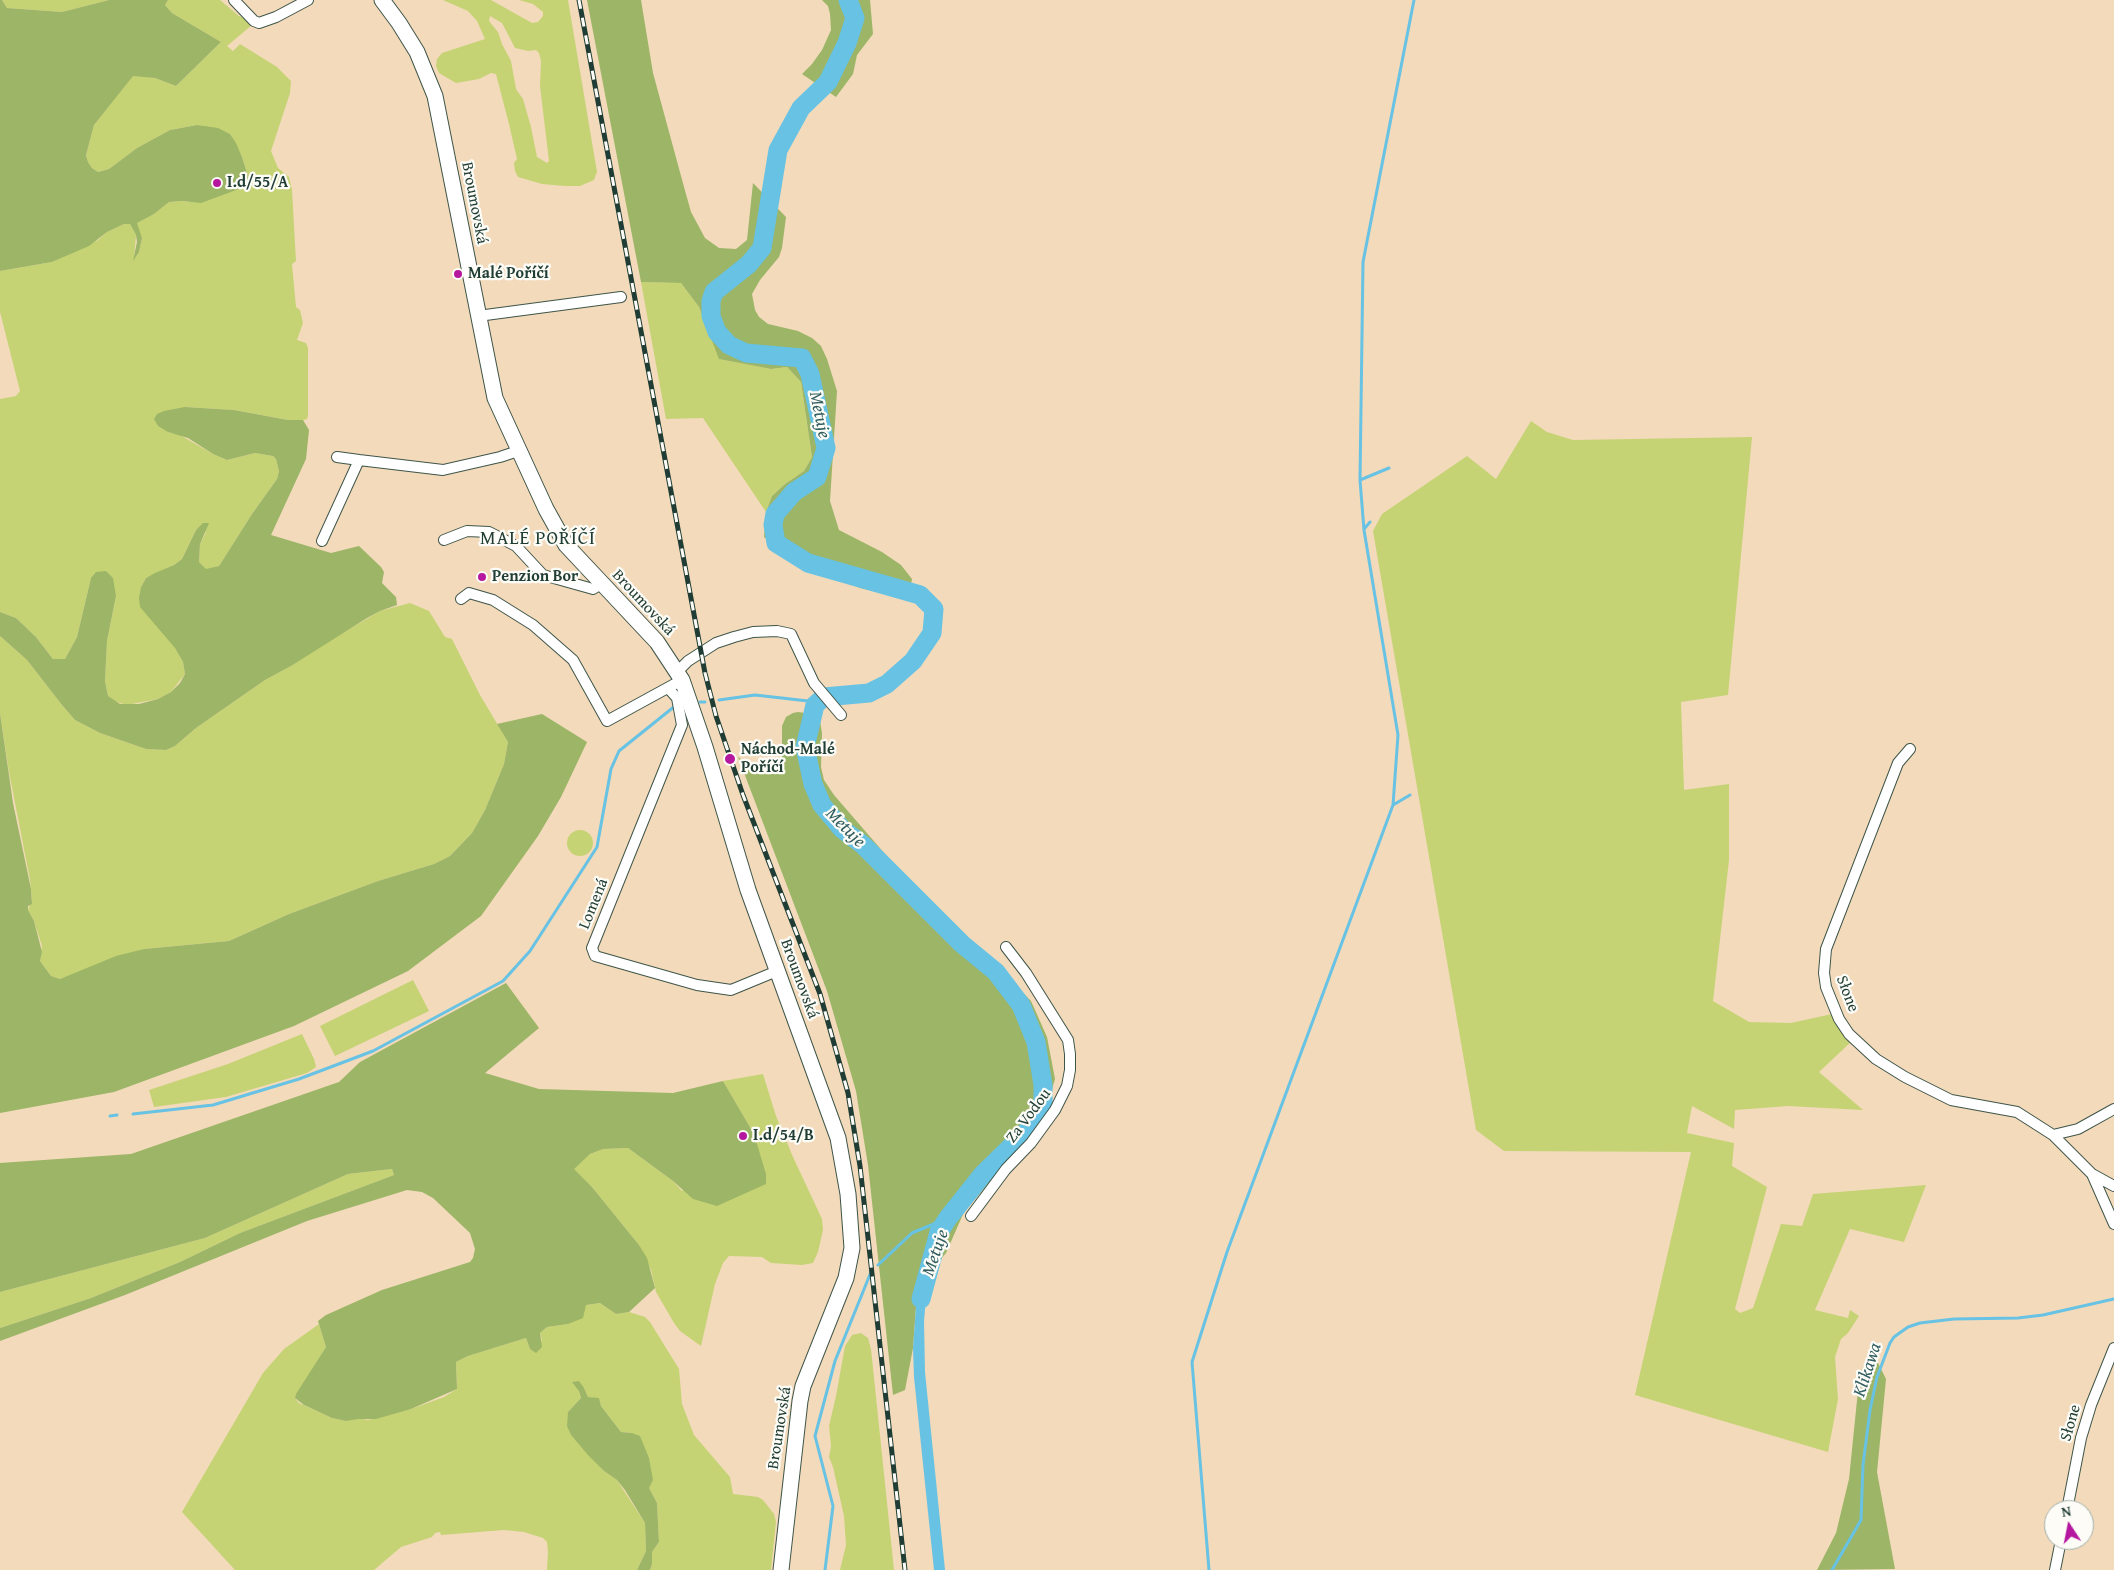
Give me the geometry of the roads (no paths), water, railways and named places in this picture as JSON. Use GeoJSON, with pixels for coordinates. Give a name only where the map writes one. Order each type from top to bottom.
{"type":"FeatureCollection","features":[{"type":"Feature","properties":{"kind":"main road","name":"Broumovská"},"geometry":{"type":"LineString","coordinates":[[382,0],[417,52],[435,96],[495,398],[518,451],[561,537],[576,557],[657,642],[680,676],[705,747],[748,890],[838,1138],[848,1194],[852,1248],[843,1285],[803,1386],[781,1570]]}},
{"type":"Feature","properties":{"kind":"street"},"geometry":{"type":"LineString","coordinates":[[234,0],[254,22],[259,23],[276,17],[308,0]]}},
{"type":"Feature","properties":{"kind":"street"},"geometry":{"type":"LineString","coordinates":[[478,316],[621,297]]}},
{"type":"Feature","properties":{"kind":"street"},"geometry":{"type":"LineString","coordinates":[[337,457],[443,470],[500,458],[518,451]]}},
{"type":"Feature","properties":{"kind":"street"},"geometry":{"type":"LineString","coordinates":[[322,541],[359,460]]}},
{"type":"Feature","properties":{"kind":"street"},"geometry":{"type":"LineString","coordinates":[[444,540],[467,531],[488,532],[516,546],[543,575],[593,589],[601,584]]}},
{"type":"Feature","properties":{"kind":"street"},"geometry":{"type":"LineString","coordinates":[[461,599],[469,593],[493,600],[533,625],[574,660],[607,721],[668,688],[680,676],[688,661],[716,643],[753,632],[777,631],[791,634],[814,682],[841,715]]}},
{"type":"Feature","properties":{"kind":"street","name":"Lomená"},"geometry":{"type":"LineString","coordinates":[[668,688],[677,698],[682,725],[592,948],[595,956],[697,985],[731,990],[778,971]]}},
{"type":"Feature","properties":{"kind":"street","name":"Słone"},"geometry":{"type":"LineString","coordinates":[[1910,749],[1898,763],[1826,949],[1824,973],[1831,1001],[1839,1019],[1850,1034],[1876,1059],[1905,1077],[1950,1100],[2017,1112],[2053,1135],[2092,1174],[2114,1186]]}},
{"type":"Feature","properties":{"kind":"street","name":"Za Vodou"},"geometry":{"type":"LineString","coordinates":[[971,1216],[1006,1169],[1031,1142],[1055,1110],[1067,1086],[1070,1070],[1069,1047],[1062,1029],[1026,973],[1006,947]]}},
{"type":"Feature","properties":{"kind":"street"},"geometry":{"type":"LineString","coordinates":[[2053,1135],[2078,1129],[2114,1109]]}},
{"type":"Feature","properties":{"kind":"street","name":"Słone"},"geometry":{"type":"LineString","coordinates":[[2092,1174],[2114,1224]]}},
{"type":"Feature","properties":{"kind":"street","name":"Słone"},"geometry":{"type":"LineString","coordinates":[[2069,1500],[2081,1438],[2114,1348]]}},
{"type":"Feature","properties":{"kind":"street"},"geometry":{"type":"LineString","coordinates":[[2055,1570],[2059,1550]]}},
{"type":"Feature","properties":{"kind":"water"},"geometry":{"type":"Polygon","coordinates":[[[928,1274],[924,1321],[925,1372],[945,1570],[934,1570],[914,1377],[913,1348],[916,1307],[921,1288],[928,1274]]]}},
{"type":"Feature","properties":{"kind":"waterway","name":"Metuje"},"geometry":{"type":"LineString","coordinates":[[848,0],[855,18],[847,43],[828,82],[801,108],[778,150],[762,248],[749,264],[714,292],[711,301],[711,316],[717,332],[729,345],[746,353],[802,358],[810,374],[826,448],[817,477],[794,492],[775,514],[773,525],[776,543],[808,563],[920,595],[934,609],[932,633],[913,661],[887,684],[869,693],[824,697],[815,705],[805,747],[813,784],[822,805],[842,829],[863,845],[962,944],[996,972],[1021,1005],[1036,1042],[1043,1085],[1043,1111],[1030,1128],[983,1174],[948,1218],[939,1232],[921,1299]]}},
{"type":"Feature","properties":{"kind":"waterway"},"geometry":{"type":"LineString","coordinates":[[1209,1570],[1192,1362],[1227,1252],[1393,805],[1398,735],[1364,530],[1360,480],[1363,262],[1414,0]]}},
{"type":"Feature","properties":{"kind":"waterway"},"geometry":{"type":"LineString","coordinates":[[1360,480],[1389,468]]}},
{"type":"Feature","properties":{"kind":"waterway"},"geometry":{"type":"LineString","coordinates":[[1364,529],[1370,522]]}},
{"type":"Feature","properties":{"kind":"waterway"},"geometry":{"type":"LineString","coordinates":[[719,700],[755,695],[817,702]]}},
{"type":"Feature","properties":{"kind":"waterway"},"geometry":{"type":"LineString","coordinates":[[700,702],[705,702]]}},
{"type":"Feature","properties":{"kind":"waterway"},"geometry":{"type":"LineString","coordinates":[[133,1114],[213,1105],[299,1079],[373,1051],[503,981],[530,951],[597,847],[611,769],[619,751],[675,706]]}},
{"type":"Feature","properties":{"kind":"waterway"},"geometry":{"type":"LineString","coordinates":[[1393,805],[1410,795]]}},
{"type":"Feature","properties":{"kind":"waterway"},"geometry":{"type":"LineString","coordinates":[[110,1116],[117,1115]]}},
{"type":"Feature","properties":{"kind":"waterway"},"geometry":{"type":"LineString","coordinates":[[878,1265],[912,1233],[948,1218]]}},
{"type":"Feature","properties":{"kind":"waterway"},"geometry":{"type":"LineString","coordinates":[[825,1570],[833,1506],[815,1436],[835,1361],[871,1272]]}},
{"type":"Feature","properties":{"kind":"waterway","name":"Klikawa"},"geometry":{"type":"LineString","coordinates":[[1832,1570],[1861,1520],[1863,1465],[1870,1410],[1877,1377],[1894,1337],[1908,1327],[1920,1323],[1954,1319],[2018,1318],[2043,1315],[2114,1299]]}},
{"type":"Feature","properties":{"kind":"railway"},"geometry":{"type":"LineString","coordinates":[[579,0],[705,673],[716,716],[743,795],[820,994],[848,1093],[860,1166],[905,1570]]}},
{"type":"Feature","properties":{"kind":"place","name":"I.d/55/A"},"geometry":{"type":"Point","coordinates":[217,183]}},
{"type":"Feature","properties":{"kind":"place","name":"Malé Poříčí"},"geometry":{"type":"Point","coordinates":[458,274]}},
{"type":"Feature","properties":{"kind":"place","name":"Penzion Bor"},"geometry":{"type":"Point","coordinates":[482,577]}},
{"type":"Feature","properties":{"kind":"place","name":"Náchod-Malé Poříčí"},"geometry":{"type":"Point","coordinates":[730,759]}},
{"type":"Feature","properties":{"kind":"place","name":"I.d/54/B"},"geometry":{"type":"Point","coordinates":[743,1136]}},
{"type":"Feature","properties":{"kind":"district","name":"MALÉ POŘÍČÍ"},"geometry":{"type":"Point","coordinates":[538,539]}}]}
